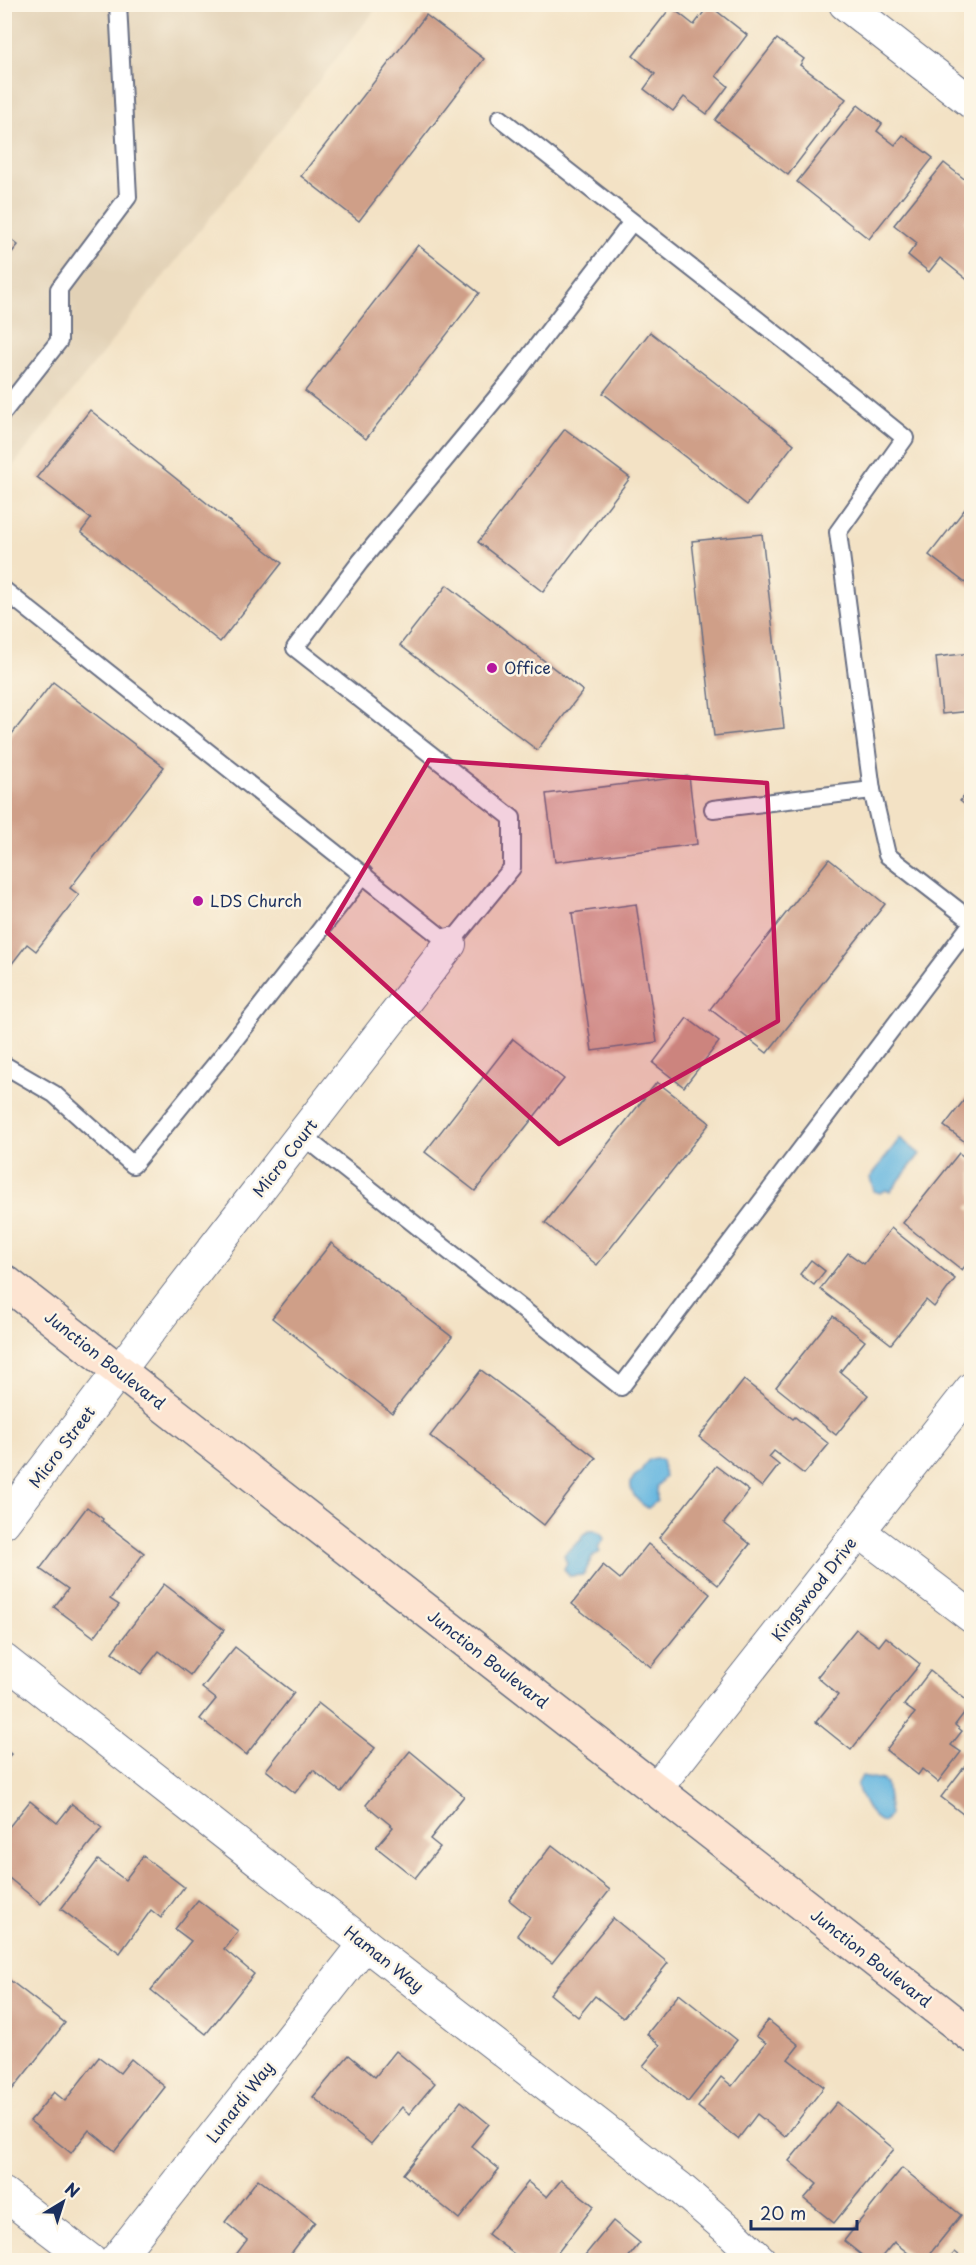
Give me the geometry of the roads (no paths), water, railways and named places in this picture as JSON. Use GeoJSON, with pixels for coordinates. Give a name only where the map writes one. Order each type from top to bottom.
{"type":"FeatureCollection","features":[{"type":"Feature","properties":{"kind":"main road","name":"Junction Boulevard"},"geometry":{"type":"LineString","coordinates":[[4,1281],[972,2036]]}},
{"type":"Feature","properties":{"kind":"street"},"geometry":{"type":"LineString","coordinates":[[845,4],[972,104]]}},
{"type":"Feature","properties":{"kind":"street","name":"Micro Court"},"geometry":{"type":"LineString","coordinates":[[120,1372],[450,945]]}},
{"type":"Feature","properties":{"kind":"street","name":"Micro Street"},"geometry":{"type":"LineString","coordinates":[[4,1522],[120,1372]]}},
{"type":"Feature","properties":{"kind":"street","name":"Kingswood Drive"},"geometry":{"type":"LineString","coordinates":[[655,1790],[972,1388]]}},
{"type":"Feature","properties":{"kind":"street"},"geometry":{"type":"LineString","coordinates":[[860,1532],[972,1617]]}},
{"type":"Feature","properties":{"kind":"street","name":"Haman Way"},"geometry":{"type":"LineString","coordinates":[[4,1660],[680,2188],[760,2260]]}},
{"type":"Feature","properties":{"kind":"street","name":"Lunardi Way"},"geometry":{"type":"LineString","coordinates":[[116,2260],[365,1944]]}},
{"type":"Feature","properties":{"kind":"street"},"geometry":{"type":"LineString","coordinates":[[4,2194],[90,2260]]}},
{"type":"Feature","properties":{"kind":"lane"},"geometry":{"type":"LineString","coordinates":[[4,411],[59,341],[59,289],[128,197],[118,4]]}},
{"type":"Feature","properties":{"kind":"lane"},"geometry":{"type":"LineString","coordinates":[[303,1136],[621,1387],[972,922],[887,855],[872,790],[838,532],[905,438],[500,118]]}},
{"type":"Feature","properties":{"kind":"lane"},"geometry":{"type":"LineString","coordinates":[[4,590],[364,874],[450,945],[512,868],[512,818],[295,648],[360,562],[511,380],[632,222]]}},
{"type":"Feature","properties":{"kind":"lane"},"geometry":{"type":"LineString","coordinates":[[712,809],[872,790]]}},
{"type":"Feature","properties":{"kind":"lane"},"geometry":{"type":"LineString","coordinates":[[4,1065],[54,1094],[133,1165],[222,1056],[364,874]]}},
{"type":"Feature","properties":{"kind":"water"},"geometry":{"type":"Polygon","coordinates":[[[900,1138],[920,1154],[890,1192],[874,1191],[870,1178],[900,1138]]]}},
{"type":"Feature","properties":{"kind":"water"},"geometry":{"type":"Polygon","coordinates":[[[656,1458],[662,1460],[665,1477],[657,1486],[657,1501],[648,1508],[635,1496],[631,1484],[647,1461],[656,1458]]]}},
{"type":"Feature","properties":{"kind":"water"},"geometry":{"type":"Polygon","coordinates":[[[589,1531],[602,1534],[604,1539],[598,1547],[600,1552],[592,1557],[584,1575],[570,1576],[564,1569],[567,1563],[564,1555],[589,1531]]]}},
{"type":"Feature","properties":{"kind":"water"},"geometry":{"type":"Polygon","coordinates":[[[862,1776],[886,1783],[890,1815],[885,1821],[882,1822],[873,1816],[863,1801],[857,1785],[862,1776]]]}},
{"type":"Feature","properties":{"kind":"place","name":"Office"},"geometry":{"type":"Point","coordinates":[492,668]}},
{"type":"Feature","properties":{"kind":"place","name":"LDS Church"},"geometry":{"type":"Point","coordinates":[198,901]}}]}
